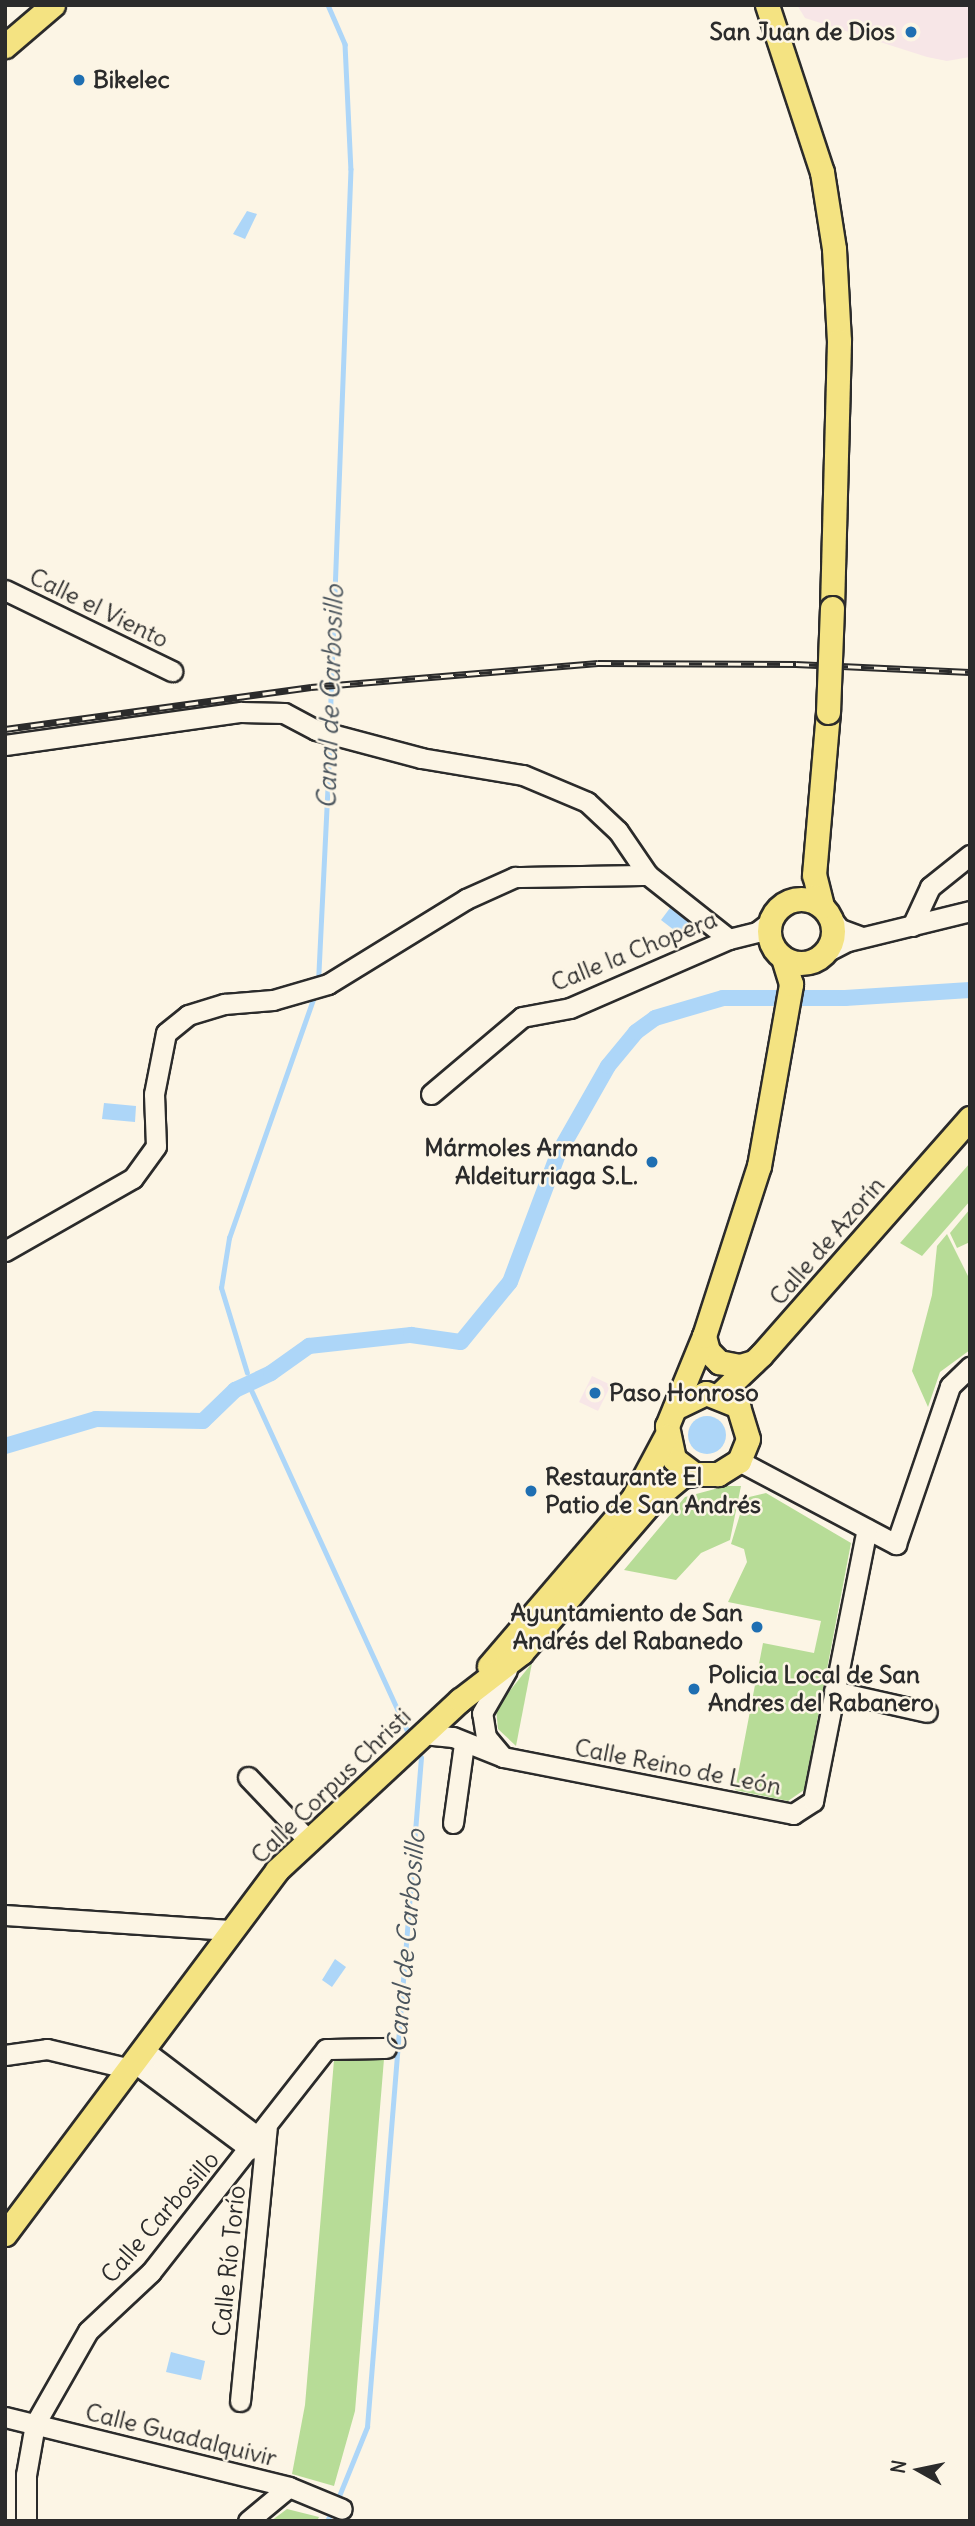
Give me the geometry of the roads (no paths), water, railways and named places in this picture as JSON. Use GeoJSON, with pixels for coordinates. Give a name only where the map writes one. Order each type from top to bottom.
{"type":"FeatureCollection","features":[{"type":"Feature","properties":{"kind":"main road"},"geometry":{"type":"LineString","coordinates":[[5,46],[53,5]]}},
{"type":"Feature","properties":{"kind":"main road"},"geometry":{"type":"LineString","coordinates":[[704,1336],[704,1374],[718,1394],[744,1416],[748,1439],[738,1461],[719,1474],[694,1474],[674,1460],[666,1436],[704,1336],[759,1166],[789,994],[832,939],[814,875],[828,712],[832,608],[839,341],[834,249],[822,172],[767,5]]}},
{"type":"Feature","properties":{"kind":"main road"},"geometry":{"type":"LineString","coordinates":[[789,994],[770,939],[776,909],[814,875]]}},
{"type":"Feature","properties":{"kind":"main road"},"geometry":{"type":"LineString","coordinates":[[788,901],[810,900],[826,912]]}},
{"type":"Feature","properties":{"kind":"main road"},"geometry":{"type":"LineString","coordinates":[[770,939],[817,957]]}},
{"type":"Feature","properties":{"kind":"main road","name":"Calle de Azorín"},"geometry":{"type":"LineString","coordinates":[[718,1394],[753,1362],[970,1118]]}},
{"type":"Feature","properties":{"kind":"main road","name":"Calle de Azorín"},"geometry":{"type":"LineString","coordinates":[[744,1416],[753,1385],[970,1139]]}},
{"type":"Feature","properties":{"kind":"main road"},"geometry":{"type":"LineString","coordinates":[[704,1336],[708,1351],[719,1362],[740,1366],[753,1362]]}},
{"type":"Feature","properties":{"kind":"main road"},"geometry":{"type":"LineString","coordinates":[[675,1408],[694,1395],[718,1394]]}},
{"type":"Feature","properties":{"kind":"main road","name":"Calle Corpus Christi"},"geometry":{"type":"LineString","coordinates":[[460,1700],[634,1498],[666,1436]]}},
{"type":"Feature","properties":{"kind":"main road","name":"Calle Corpus Christi"},"geometry":{"type":"LineString","coordinates":[[5,2234],[232,1930],[307,1839],[460,1700],[521,1653],[669,1485],[694,1474]]}},
{"type":"Feature","properties":{"kind":"street","name":"Calle el Viento"},"geometry":{"type":"LineString","coordinates":[[5,590],[172,671]]}},
{"type":"Feature","properties":{"kind":"street"},"geometry":{"type":"LineString","coordinates":[[5,745],[241,712],[284,713],[316,730],[421,758],[523,775],[587,802],[618,831],[648,875],[729,939]]}},
{"type":"Feature","properties":{"kind":"street"},"geometry":{"type":"LineString","coordinates":[[912,926],[930,887],[970,855]]}},
{"type":"Feature","properties":{"kind":"street"},"geometry":{"type":"LineString","coordinates":[[5,1251],[133,1178],[156,1146],[154,1094],[166,1033],[188,1015],[305,992],[328,984],[466,899],[515,877],[648,875]]}},
{"type":"Feature","properties":{"kind":"street"},"geometry":{"type":"LineString","coordinates":[[826,912],[840,929],[862,937]]}},
{"type":"Feature","properties":{"kind":"street"},"geometry":{"type":"LineString","coordinates":[[817,957],[862,937],[969,913]]}},
{"type":"Feature","properties":{"kind":"street","name":"Calle la Chopera"},"geometry":{"type":"LineString","coordinates":[[431,1094],[522,1017],[570,1008],[729,939],[770,939]]}},
{"type":"Feature","properties":{"kind":"street"},"geometry":{"type":"LineString","coordinates":[[738,1461],[896,1544],[950,1385],[970,1367]]}},
{"type":"Feature","properties":{"kind":"street","name":"Calle Reino de León"},"geometry":{"type":"LineString","coordinates":[[417,1739],[453,1737],[464,1744],[503,1757],[793,1814],[813,1801],[867,1529]]}},
{"type":"Feature","properties":{"kind":"street"},"geometry":{"type":"LineString","coordinates":[[503,1757],[486,1737],[482,1713],[497,1682],[521,1653]]}},
{"type":"Feature","properties":{"kind":"street"},"geometry":{"type":"LineString","coordinates":[[834,1691],[927,1712]]}},
{"type":"Feature","properties":{"kind":"street"},"geometry":{"type":"LineString","coordinates":[[453,1823],[464,1744]]}},
{"type":"Feature","properties":{"kind":"street"},"geometry":{"type":"LineString","coordinates":[[248,1777],[307,1839]]}},
{"type":"Feature","properties":{"kind":"street"},"geometry":{"type":"LineString","coordinates":[[5,1915],[232,1930]]}},
{"type":"Feature","properties":{"kind":"street","name":"Calle Carbosillo"},"geometry":{"type":"LineString","coordinates":[[26,2521],[26,2475],[35,2424],[88,2331],[151,2272],[326,2049],[386,2048]]}},
{"type":"Feature","properties":{"kind":"street"},"geometry":{"type":"LineString","coordinates":[[5,2054],[47,2049],[136,2061],[258,2138]]}},
{"type":"Feature","properties":{"kind":"street","name":"Calle Río Torío"},"geometry":{"type":"LineString","coordinates":[[240,2401],[258,2138]]}},
{"type":"Feature","properties":{"kind":"street","name":"Calle Guadalquivir"},"geometry":{"type":"LineString","coordinates":[[5,2417],[289,2487],[333,2506]]}},
{"type":"Feature","properties":{"kind":"street"},"geometry":{"type":"LineString","coordinates":[[248,2521],[289,2487]]}},
{"type":"Feature","properties":{"kind":"water"},"geometry":{"type":"Polygon","coordinates":[[[247,211],[257,214],[245,239],[233,234],[247,211]]]}},
{"type":"Feature","properties":{"kind":"water"},"geometry":{"type":"Polygon","coordinates":[[[670,908],[692,925],[683,937],[661,920],[670,908]]]}},
{"type":"Feature","properties":{"kind":"water"},"geometry":{"type":"Polygon","coordinates":[[[104,1103],[136,1106],[135,1122],[102,1119],[104,1103]]]}},
{"type":"Feature","properties":{"kind":"water"},"geometry":{"type":"Polygon","coordinates":[[[707,1416],[720,1422],[726,1435],[720,1448],[707,1454],[694,1448],[688,1435],[694,1422],[707,1416]]]}},
{"type":"Feature","properties":{"kind":"water"},"geometry":{"type":"Polygon","coordinates":[[[335,1959],[346,1967],[332,1987],[322,1980],[335,1959]]]}},
{"type":"Feature","properties":{"kind":"water"},"geometry":{"type":"Polygon","coordinates":[[[171,2352],[205,2361],[201,2380],[166,2372],[171,2352]]]}},
{"type":"Feature","properties":{"kind":"waterway","name":"Canal de Carbosillo"},"geometry":{"type":"LineString","coordinates":[[328,5],[345,44],[351,169],[330,727]]}},
{"type":"Feature","properties":{"kind":"waterway","name":"Canal de Carbosillo"},"geometry":{"type":"LineString","coordinates":[[318,982],[330,739]]}},
{"type":"Feature","properties":{"kind":"waterway"},"geometry":{"type":"LineString","coordinates":[[5,1446],[96,1419],[203,1421],[235,1390],[271,1373],[309,1346],[411,1335],[461,1342],[510,1282],[558,1154],[608,1066],[636,1032],[655,1018],[723,998],[845,998],[970,990]]}},
{"type":"Feature","properties":{"kind":"waterway","name":"Canal de Carbosillo"},"geometry":{"type":"LineString","coordinates":[[247,1373],[221,1288],[229,1238],[315,994]]}},
{"type":"Feature","properties":{"kind":"waterway","name":"Canal de Carbosillo"},"geometry":{"type":"LineString","coordinates":[[251,1389],[411,1738]]}},
{"type":"Feature","properties":{"kind":"waterway","name":"Canal de Carbosillo"},"geometry":{"type":"LineString","coordinates":[[337,2501],[367,2427],[421,1758],[416,1749]]}},
{"type":"Feature","properties":{"kind":"waterway","name":"Canal de Carbosillo"},"geometry":{"type":"LineString","coordinates":[[327,2521],[333,2509]]}},
{"type":"Feature","properties":{"kind":"railway"},"geometry":{"type":"LineString","coordinates":[[5,729],[311,687],[598,663],[796,664],[970,672]]}},
{"type":"Feature","properties":{"kind":"place","name":"San Juan de Dios"},"geometry":{"type":"Point","coordinates":[911,32]}},
{"type":"Feature","properties":{"kind":"place","name":"Bikelec"},"geometry":{"type":"Point","coordinates":[79,80]}},
{"type":"Feature","properties":{"kind":"place","name":"Mármoles Armando Aldeiturriaga S.L."},"geometry":{"type":"Point","coordinates":[652,1162]}},
{"type":"Feature","properties":{"kind":"place","name":"Paso Honroso"},"geometry":{"type":"Point","coordinates":[595,1393]}},
{"type":"Feature","properties":{"kind":"place","name":"Restaurante El Patio de San Andrés"},"geometry":{"type":"Point","coordinates":[531,1491]}},
{"type":"Feature","properties":{"kind":"place","name":"Ayuntamiento de San Andrés del Rabanedo"},"geometry":{"type":"Point","coordinates":[757,1627]}},
{"type":"Feature","properties":{"kind":"place","name":"Policia Local de San Andres del Rabanero"},"geometry":{"type":"Point","coordinates":[694,1689]}}]}
